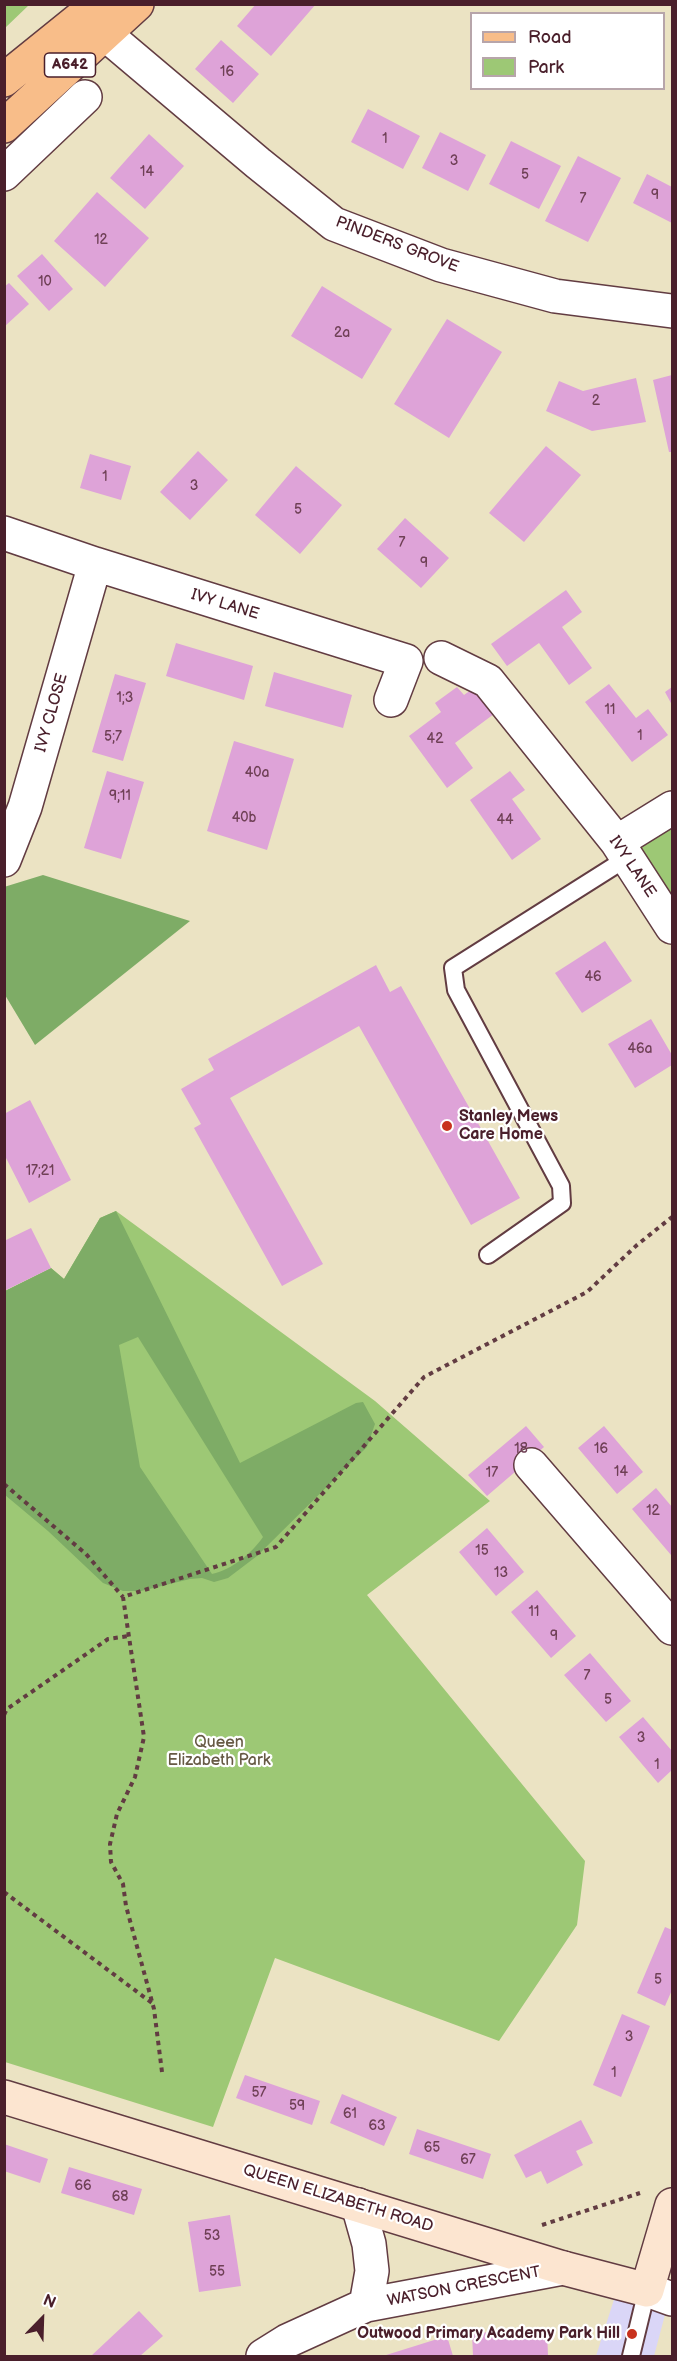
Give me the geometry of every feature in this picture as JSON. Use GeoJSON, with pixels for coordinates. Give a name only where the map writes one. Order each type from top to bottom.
{"type":"FeatureCollection","features":[{"type":"Feature","properties":{"kind":"main road","name":"A642"},"geometry":{"type":"LineString","coordinates":[[4,80],[95,17],[137,4]]}},
{"type":"Feature","properties":{"kind":"main road","name":"A642"},"geometry":{"type":"LineString","coordinates":[[5,125],[95,17]]}},
{"type":"Feature","properties":{"kind":"street","name":"PINDERS GROVE"},"geometry":{"type":"LineString","coordinates":[[95,17],[258,164],[334,224],[441,264],[555,296],[672,311]]}},
{"type":"Feature","properties":{"kind":"street"},"geometry":{"type":"LineString","coordinates":[[4,174],[85,97]]}},
{"type":"Feature","properties":{"kind":"street"},"geometry":{"type":"LineString","coordinates":[[5,125],[32,148]]}},
{"type":"Feature","properties":{"kind":"street","name":"IVY LANE"},"geometry":{"type":"LineString","coordinates":[[4,533],[95,564],[406,661],[391,700]]}},
{"type":"Feature","properties":{"kind":"street","name":"IVY CLOSE"},"geometry":{"type":"LineString","coordinates":[[4,860],[25,807],[95,564]]}},
{"type":"Feature","properties":{"kind":"street","name":"IVY LANE"},"geometry":{"type":"LineString","coordinates":[[441,658],[488,681],[622,850],[672,927]]}},
{"type":"Feature","properties":{"kind":"street"},"geometry":{"type":"LineString","coordinates":[[622,850],[672,808]]}},
{"type":"Feature","properties":{"kind":"street"},"geometry":{"type":"LineString","coordinates":[[531,1465],[672,1628]]}},
{"type":"Feature","properties":{"kind":"street","name":"QUEEN ELIZABETH ROAD"},"geometry":{"type":"LineString","coordinates":[[4,2097],[563,2268],[660,2295]]}},
{"type":"Feature","properties":{"kind":"street"},"geometry":{"type":"LineString","coordinates":[[660,2295],[661,2198]]}},
{"type":"Feature","properties":{"kind":"street","name":"WATSON CRESCENT"},"geometry":{"type":"LineString","coordinates":[[358,2205],[369,2244],[372,2271],[366,2306]]}},
{"type":"Feature","properties":{"kind":"street","name":"WATSON CRESCENT"},"geometry":{"type":"LineString","coordinates":[[263,2356],[287,2341],[366,2306],[563,2268]]}},
{"type":"Feature","properties":{"kind":"lane"},"geometry":{"type":"LineString","coordinates":[[488,1255],[562,1203],[561,1186],[456,990],[453,968],[622,850]]}},
{"type":"Feature","properties":{"kind":"lane"},"geometry":{"type":"LineString","coordinates":[[631,2356],[660,2295]]}},
{"type":"Feature","properties":{"kind":"path"},"geometry":{"type":"LineString","coordinates":[[123,1597],[276,1547],[424,1377],[587,1292],[637,1245],[672,1217]]}},
{"type":"Feature","properties":{"kind":"path"},"geometry":{"type":"LineString","coordinates":[[4,1484],[86,1554],[123,1597],[144,1737],[135,1777],[117,1814],[110,1844],[111,1862],[126,1893],[126,1906],[152,2003],[162,2072]]}},
{"type":"Feature","properties":{"kind":"path"},"geometry":{"type":"LineString","coordinates":[[4,1715],[7,1709],[108,1639],[129,1636]]}},
{"type":"Feature","properties":{"kind":"path"},"geometry":{"type":"LineString","coordinates":[[4,1892],[152,2003]]}},
{"type":"Feature","properties":{"kind":"path"},"geometry":{"type":"LineString","coordinates":[[540,2226],[661,2198]]}},
{"type":"Feature","properties":{"kind":"shaded area","name":"Outwood Primary Academy Park Hill"},"geometry":{"type":"Polygon","coordinates":[[[617,2290],[666,2311],[654,2356],[596,2356],[617,2290]]]}},
{"type":"Feature","properties":{"kind":"green space"},"geometry":{"type":"Polygon","coordinates":[[[5,4],[29,4],[29,5],[5,28],[5,4]]]}},
{"type":"Feature","properties":{"kind":"green space"},"geometry":{"type":"Polygon","coordinates":[[[672,808],[672,927],[627,858],[672,808]]]}},
{"type":"Feature","properties":{"kind":"green space"},"geometry":{"type":"Polygon","coordinates":[[[43,875],[190,921],[35,1045],[5,995],[4,887],[43,875]]]}},
{"type":"Feature","properties":{"kind":"green space","name":"Queen Elizabeth Park"},"geometry":{"type":"Polygon","coordinates":[[[116,1211],[375,1401],[490,1501],[367,1595],[585,1861],[577,1925],[499,2041],[275,1958],[213,2127],[5,2062],[5,1291],[51,1268],[64,1279],[100,1218],[116,1211]]]}},
{"type":"Feature","properties":{"kind":"green space"},"geometry":{"type":"Polygon","coordinates":[[[116,1211],[240,1463],[356,1403],[363,1402],[375,1424],[367,1447],[257,1556],[228,1578],[214,1582],[202,1578],[190,1579],[141,1591],[123,1591],[103,1583],[48,1531],[5,1495],[5,1291],[51,1268],[64,1279],[100,1218],[116,1211]],[[138,1337],[119,1345],[140,1467],[212,1574],[241,1560],[263,1537],[138,1337]]]}},
{"type":"Feature","properties":{"kind":"building"},"geometry":{"type":"Polygon","coordinates":[[[256,4],[316,4],[271,56],[237,26],[256,4]]]}},
{"type":"Feature","properties":{"kind":"building"},"geometry":{"type":"Polygon","coordinates":[[[221,40],[259,74],[233,103],[195,69],[221,40]]]}},
{"type":"Feature","properties":{"kind":"building"},"geometry":{"type":"Polygon","coordinates":[[[368,109],[420,136],[403,169],[351,142],[368,109]]]}},
{"type":"Feature","properties":{"kind":"building"},"geometry":{"type":"Polygon","coordinates":[[[440,132],[486,155],[468,191],[422,168],[440,132]]]}},
{"type":"Feature","properties":{"kind":"building"},"geometry":{"type":"Polygon","coordinates":[[[149,134],[184,166],[145,209],[110,178],[149,134]]]}},
{"type":"Feature","properties":{"kind":"building"},"geometry":{"type":"Polygon","coordinates":[[[511,141],[561,166],[539,209],[489,184],[511,141]]]}},
{"type":"Feature","properties":{"kind":"building"},"geometry":{"type":"Polygon","coordinates":[[[578,156],[621,178],[588,242],[545,221],[578,156]]]}},
{"type":"Feature","properties":{"kind":"building"},"geometry":{"type":"Polygon","coordinates":[[[647,174],[672,187],[672,223],[633,203],[647,174]]]}},
{"type":"Feature","properties":{"kind":"building"},"geometry":{"type":"Polygon","coordinates":[[[97,192],[149,238],[105,287],[54,241],[97,192]]]}},
{"type":"Feature","properties":{"kind":"building"},"geometry":{"type":"Polygon","coordinates":[[[42,254],[73,289],[49,311],[17,276],[42,254]]]}},
{"type":"Feature","properties":{"kind":"building"},"geometry":{"type":"Polygon","coordinates":[[[9,283],[29,304],[4,327],[4,287],[9,283]]]}},
{"type":"Feature","properties":{"kind":"building"},"geometry":{"type":"Polygon","coordinates":[[[322,286],[392,329],[362,379],[291,336],[322,286]]]}},
{"type":"Feature","properties":{"kind":"building"},"geometry":{"type":"Polygon","coordinates":[[[447,319],[502,352],[449,438],[394,404],[447,319]]]}},
{"type":"Feature","properties":{"kind":"building"},"geometry":{"type":"Polygon","coordinates":[[[672,375],[672,452],[669,452],[653,380],[672,375]]]}},
{"type":"Feature","properties":{"kind":"building"},"geometry":{"type":"Polygon","coordinates":[[[636,378],[646,422],[592,431],[546,411],[559,381],[583,391],[636,378]]]}},
{"type":"Feature","properties":{"kind":"building"},"geometry":{"type":"Polygon","coordinates":[[[546,446],[581,475],[524,542],[489,513],[546,446]]]}},
{"type":"Feature","properties":{"kind":"building"},"geometry":{"type":"Polygon","coordinates":[[[198,451],[228,480],[190,520],[160,492],[198,451]]]}},
{"type":"Feature","properties":{"kind":"building"},"geometry":{"type":"Polygon","coordinates":[[[90,454],[131,466],[121,500],[80,488],[90,454]]]}},
{"type":"Feature","properties":{"kind":"building"},"geometry":{"type":"Polygon","coordinates":[[[296,466],[342,505],[300,554],[255,515],[296,466]]]}},
{"type":"Feature","properties":{"kind":"building"},"geometry":{"type":"Polygon","coordinates":[[[405,518],[449,558],[421,588],[377,549],[405,518]]]}},
{"type":"Feature","properties":{"kind":"building"},"geometry":{"type":"Polygon","coordinates":[[[566,590],[582,612],[562,627],[592,668],[569,685],[539,643],[507,666],[491,644],[566,590]]]}},
{"type":"Feature","properties":{"kind":"building"},"geometry":{"type":"Polygon","coordinates":[[[176,643],[253,666],[244,700],[166,676],[176,643]]]}},
{"type":"Feature","properties":{"kind":"building"},"geometry":{"type":"Polygon","coordinates":[[[274,672],[352,695],[343,728],[265,706],[274,672]]]}},
{"type":"Feature","properties":{"kind":"building"},"geometry":{"type":"Polygon","coordinates":[[[115,674],[146,683],[123,761],[92,752],[115,674]]]}},
{"type":"Feature","properties":{"kind":"building"},"geometry":{"type":"Polygon","coordinates":[[[609,684],[636,718],[648,709],[668,735],[632,762],[585,702],[609,684]]]}},
{"type":"Feature","properties":{"kind":"building"},"geometry":{"type":"Polygon","coordinates":[[[457,687],[464,695],[475,687],[494,714],[455,743],[473,768],[447,788],[409,736],[441,712],[435,703],[457,687]]]}},
{"type":"Feature","properties":{"kind":"building"},"geometry":{"type":"Polygon","coordinates":[[[672,687],[672,705],[665,692],[672,687]]]}},
{"type":"Feature","properties":{"kind":"building"},"geometry":{"type":"Polygon","coordinates":[[[234,741],[294,759],[267,850],[207,831],[234,741]]]}},
{"type":"Feature","properties":{"kind":"building"},"geometry":{"type":"Polygon","coordinates":[[[107,771],[144,782],[121,859],[84,848],[107,771]]]}},
{"type":"Feature","properties":{"kind":"building"},"geometry":{"type":"Polygon","coordinates":[[[510,771],[525,790],[512,799],[541,839],[512,860],[470,800],[510,771]]]}},
{"type":"Feature","properties":{"kind":"building"},"geometry":{"type":"Polygon","coordinates":[[[605,941],[632,981],[582,1013],[555,973],[605,941]]]}},
{"type":"Feature","properties":{"kind":"building","name":"Stanley Mews Care Home"},"geometry":{"type":"Polygon","coordinates":[[[376,965],[390,992],[401,986],[520,1198],[471,1225],[359,1026],[230,1098],[323,1264],[282,1286],[194,1128],[201,1124],[181,1089],[214,1070],[208,1059],[376,965]]]}},
{"type":"Feature","properties":{"kind":"building"},"geometry":{"type":"Polygon","coordinates":[[[651,1019],[672,1055],[672,1065],[635,1088],[608,1044],[651,1019]]]}},
{"type":"Feature","properties":{"kind":"building"},"geometry":{"type":"Polygon","coordinates":[[[30,1100],[71,1180],[29,1203],[4,1154],[4,1114],[30,1100]]]}},
{"type":"Feature","properties":{"kind":"building"},"geometry":{"type":"Polygon","coordinates":[[[31,1228],[51,1268],[4,1291],[4,1241],[31,1228]]]}},
{"type":"Feature","properties":{"kind":"building"},"geometry":{"type":"Polygon","coordinates":[[[526,1426],[544,1447],[487,1496],[468,1475],[526,1426]]]}},
{"type":"Feature","properties":{"kind":"building"},"geometry":{"type":"Polygon","coordinates":[[[604,1426],[643,1472],[617,1494],[578,1448],[604,1426]]]}},
{"type":"Feature","properties":{"kind":"building"},"geometry":{"type":"Polygon","coordinates":[[[656,1488],[672,1507],[671,1555],[632,1509],[656,1488]]]}},
{"type":"Feature","properties":{"kind":"building"},"geometry":{"type":"Polygon","coordinates":[[[487,1528],[524,1572],[496,1596],[459,1552],[487,1528]]]}},
{"type":"Feature","properties":{"kind":"building"},"geometry":{"type":"Polygon","coordinates":[[[537,1590],[576,1636],[551,1658],[511,1612],[537,1590]]]}},
{"type":"Feature","properties":{"kind":"building"},"geometry":{"type":"Polygon","coordinates":[[[590,1653],[631,1701],[606,1722],[564,1675],[590,1653]]]}},
{"type":"Feature","properties":{"kind":"building"},"geometry":{"type":"Polygon","coordinates":[[[643,1717],[672,1751],[672,1770],[658,1783],[619,1737],[643,1717]]]}},
{"type":"Feature","properties":{"kind":"building"},"geometry":{"type":"Polygon","coordinates":[[[665,1927],[672,1930],[672,1990],[665,2006],[637,1993],[665,1927]]]}},
{"type":"Feature","properties":{"kind":"building"},"geometry":{"type":"Polygon","coordinates":[[[622,2014],[650,2026],[621,2097],[593,2085],[622,2014]]]}},
{"type":"Feature","properties":{"kind":"building"},"geometry":{"type":"Polygon","coordinates":[[[245,2075],[320,2101],[312,2125],[236,2098],[245,2075]]]}},
{"type":"Feature","properties":{"kind":"building"},"geometry":{"type":"Polygon","coordinates":[[[342,2094],[397,2117],[384,2146],[330,2123],[342,2094]]]}},
{"type":"Feature","properties":{"kind":"building"},"geometry":{"type":"Polygon","coordinates":[[[581,2120],[593,2143],[576,2151],[583,2165],[547,2184],[541,2171],[526,2178],[514,2155],[581,2120]]]}},
{"type":"Feature","properties":{"kind":"building"},"geometry":{"type":"Polygon","coordinates":[[[417,2129],[491,2154],[483,2179],[409,2154],[417,2129]]]}},
{"type":"Feature","properties":{"kind":"building"},"geometry":{"type":"Polygon","coordinates":[[[4,2144],[48,2159],[40,2183],[4,2171],[4,2144]]]}},
{"type":"Feature","properties":{"kind":"building"},"geometry":{"type":"Polygon","coordinates":[[[69,2167],[142,2189],[134,2215],[61,2193],[69,2167]]]}},
{"type":"Feature","properties":{"kind":"building"},"geometry":{"type":"Polygon","coordinates":[[[230,2215],[241,2286],[199,2292],[188,2222],[230,2215]]]}},
{"type":"Feature","properties":{"kind":"building"},"geometry":{"type":"Polygon","coordinates":[[[139,2311],[163,2336],[140,2356],[91,2356],[139,2311]]]}},
{"type":"Feature","properties":{"kind":"building"},"geometry":{"type":"Polygon","coordinates":[[[547,2330],[548,2356],[473,2356],[472,2333],[547,2330]]]}},
{"type":"Feature","properties":{"kind":"building"},"geometry":{"type":"Polygon","coordinates":[[[447,2336],[453,2356],[383,2356],[447,2336]]]}},
{"type":"Feature","properties":{"kind":"place","name":"Stanley Mews Care Home"},"geometry":{"type":"Point","coordinates":[447,1126]}},
{"type":"Feature","properties":{"kind":"place","name":"Outwood Primary Academy Park Hill"},"geometry":{"type":"Point","coordinates":[632,2334]}}]}
